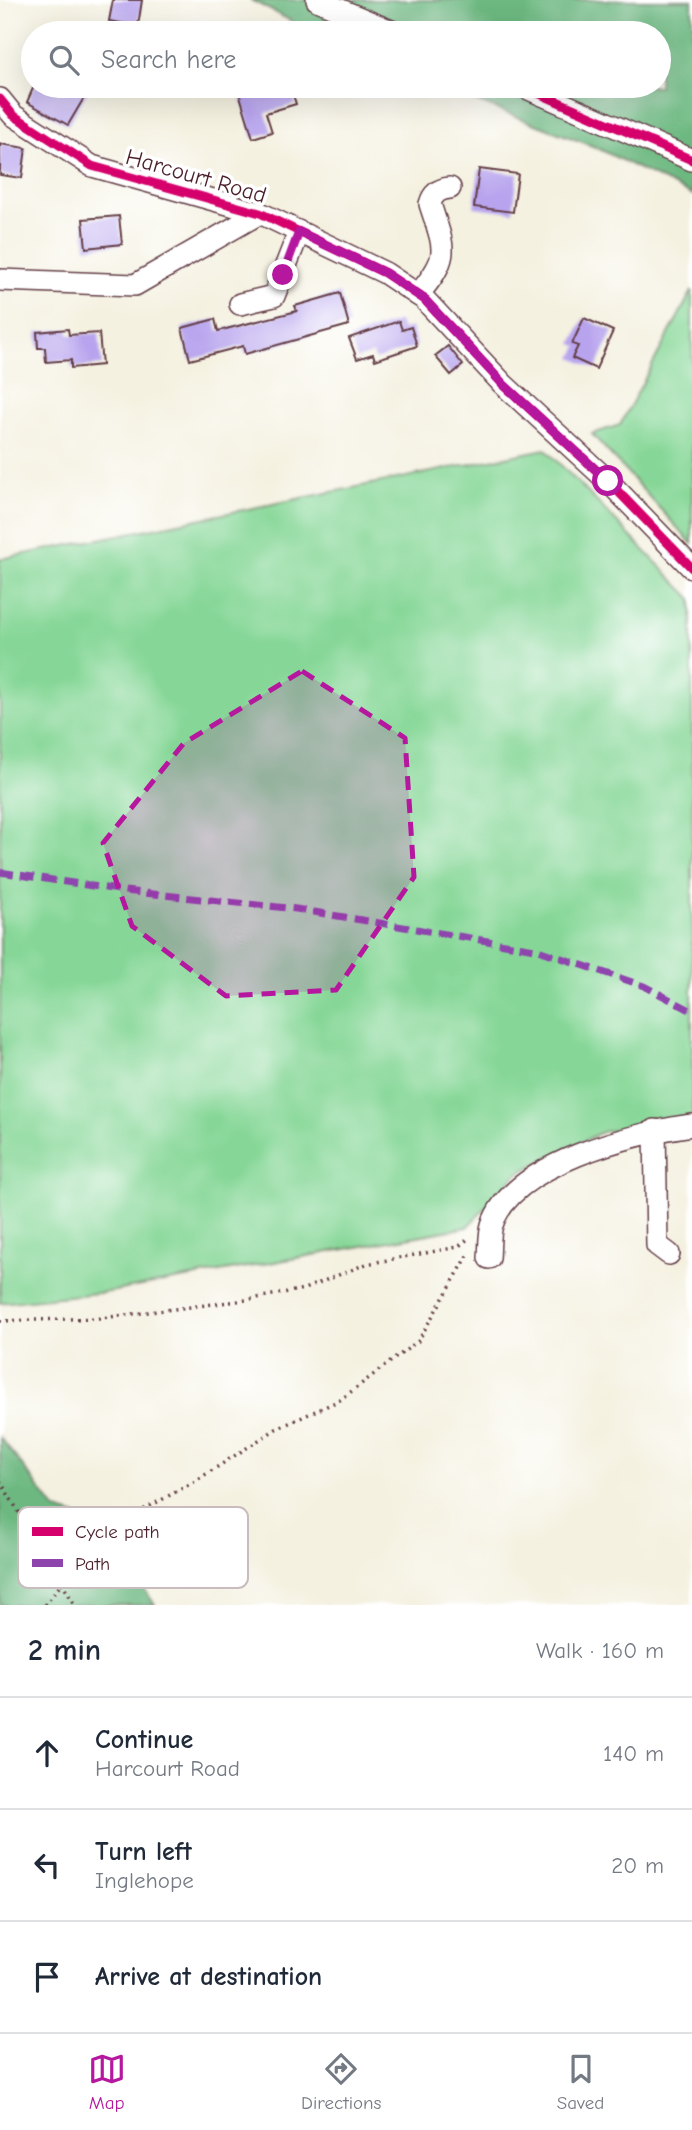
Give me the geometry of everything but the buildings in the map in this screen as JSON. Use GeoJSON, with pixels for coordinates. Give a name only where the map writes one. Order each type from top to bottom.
{"type":"FeatureCollection","features":[{"type":"Feature","properties":{"kind":"street"},"geometry":{"type":"LineString","coordinates":[[317,0],[367,21]]}},
{"type":"Feature","properties":{"kind":"street"},"geometry":{"type":"LineString","coordinates":[[550,98],[692,160]]}},
{"type":"Feature","properties":{"kind":"street","name":"Harcourt Road"},"geometry":{"type":"LineString","coordinates":[[0,99],[13,115],[92,166],[260,214],[385,273],[418,295],[503,384],[608,481],[692,568]]}},
{"type":"Feature","properties":{"kind":"street"},"geometry":{"type":"LineString","coordinates":[[418,295],[443,259],[431,198],[436,191],[450,188]]}},
{"type":"Feature","properties":{"kind":"street"},"geometry":{"type":"LineString","coordinates":[[0,280],[135,285],[260,214]]}},
{"type":"Feature","properties":{"kind":"street"},"geometry":{"type":"LineString","coordinates":[[240,304],[275,296],[299,232]]}},
{"type":"Feature","properties":{"kind":"street"},"geometry":{"type":"LineString","coordinates":[[489,1258],[487,1227],[503,1204],[533,1180],[564,1161],[655,1130],[692,1125]]}},
{"type":"Feature","properties":{"kind":"street"},"geometry":{"type":"LineString","coordinates":[[655,1130],[657,1245],[669,1254]]}},
{"type":"Feature","properties":{"kind":"path"},"geometry":{"type":"LineString","coordinates":[[0,1321],[101,1318],[304,1289],[366,1264],[458,1247],[487,1227]]}},
{"type":"Feature","properties":{"kind":"path"},"geometry":{"type":"LineString","coordinates":[[149,1507],[194,1482],[276,1429],[340,1400],[418,1341],[487,1227]]}},
{"type":"Feature","properties":{"kind":"path"},"geometry":{"type":"LineString","coordinates":[[0,1481],[18,1512]]}},
{"type":"Feature","properties":{"kind":"path"},"geometry":{"type":"LineString","coordinates":[[45,1605],[56,1588]]}},
{"type":"Feature","properties":{"kind":"path"},"geometry":{"type":"LineString","coordinates":[[62,1588],[75,1605]]}},
{"type":"Feature","properties":{"kind":"highlighted area"},"geometry":{"type":"Polygon","coordinates":[[[302,671],[405,738],[414,877],[336,990],[226,996],[132,926],[103,843],[184,743],[302,671]]]}},
{"type":"Feature","properties":{"kind":"green space"},"geometry":{"type":"Polygon","coordinates":[[[251,0],[692,0],[692,195],[595,147],[468,98],[671,98],[671,21],[291,21],[251,0]]]}},
{"type":"Feature","properties":{"kind":"green space"},"geometry":{"type":"Polygon","coordinates":[[[692,291],[692,544],[592,434],[620,425],[692,291]]]}},
{"type":"Feature","properties":{"kind":"green space"},"geometry":{"type":"Polygon","coordinates":[[[545,449],[692,599],[692,1117],[602,1132],[518,1173],[467,1227],[109,1292],[0,1303],[0,559],[545,449]]]}},
{"type":"Feature","properties":{"kind":"green space"},"geometry":{"type":"Polygon","coordinates":[[[0,1437],[54,1507],[18,1507],[18,1588],[144,1588],[155,1605],[0,1605],[0,1437]]]}},
{"type":"Feature","properties":{"kind":"marked path"},"geometry":{"type":"LineString","coordinates":[[0,872],[125,891],[296,909],[535,949],[644,986],[692,1011]]}},
{"type":"Feature","properties":{"kind":"cycle path"},"geometry":{"type":"LineString","coordinates":[[550,98],[692,160]]}},
{"type":"Feature","properties":{"kind":"cycle path"},"geometry":{"type":"LineString","coordinates":[[0,99],[13,115],[92,166],[260,213],[385,273],[424,299],[503,384],[608,481],[692,568]]}},
{"type":"Feature","properties":{"kind":"route"},"geometry":{"type":"LineString","coordinates":[[283,275],[299,232],[385,273],[424,299],[503,384],[608,481]]}}]}
